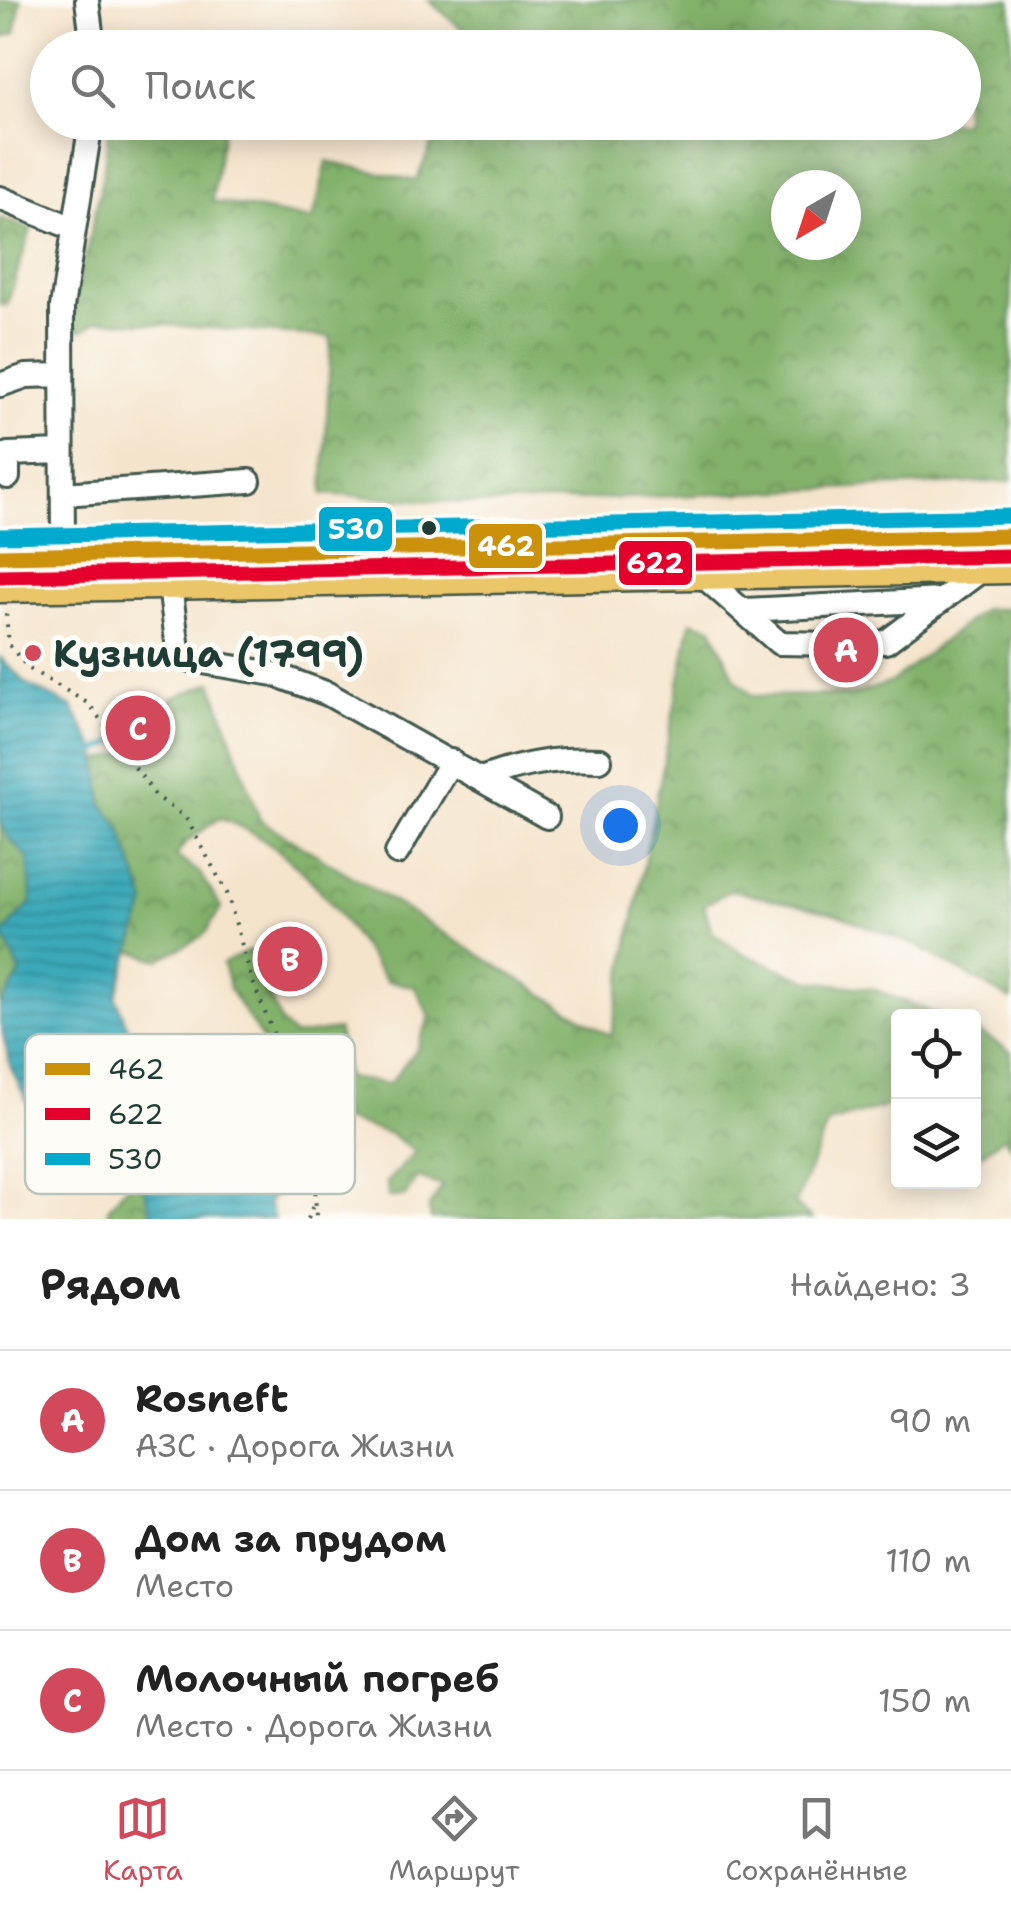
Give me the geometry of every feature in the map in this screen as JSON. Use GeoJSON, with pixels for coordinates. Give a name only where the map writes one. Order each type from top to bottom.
{"type":"FeatureCollection","features":[{"type":"Feature","properties":{"kind":"main road"},"geometry":{"type":"LineString","coordinates":[[0,556],[1011,536]]}},
{"type":"Feature","properties":{"kind":"main road"},"geometry":{"type":"LineString","coordinates":[[3,596],[170,585],[997,569]]}},
{"type":"Feature","properties":{"kind":"street"},"geometry":{"type":"LineString","coordinates":[[87,0],[91,30]]}},
{"type":"Feature","properties":{"kind":"street"},"geometry":{"type":"LineString","coordinates":[[62,556],[62,307],[88,140]]}},
{"type":"Feature","properties":{"kind":"street"},"geometry":{"type":"LineString","coordinates":[[0,198],[73,228]]}},
{"type":"Feature","properties":{"kind":"street"},"geometry":{"type":"LineString","coordinates":[[0,385],[26,376],[60,375]]}},
{"type":"Feature","properties":{"kind":"street"},"geometry":{"type":"LineString","coordinates":[[8,477],[8,454],[61,452]]}},
{"type":"Feature","properties":{"kind":"street"},"geometry":{"type":"LineString","coordinates":[[64,494],[249,481]]}},
{"type":"Feature","properties":{"kind":"street"},"geometry":{"type":"LineString","coordinates":[[702,575],[780,644],[846,643],[886,642],[941,600],[997,569]]}},
{"type":"Feature","properties":{"kind":"street"},"geometry":{"type":"LineString","coordinates":[[170,585],[179,658],[274,674],[328,694],[547,818]]}},
{"type":"Feature","properties":{"kind":"street"},"geometry":{"type":"LineString","coordinates":[[745,610],[941,600]]}},
{"type":"Feature","properties":{"kind":"street"},"geometry":{"type":"LineString","coordinates":[[481,779],[522,763],[555,758],[600,760]]}},
{"type":"Feature","properties":{"kind":"street"},"geometry":{"type":"LineString","coordinates":[[398,853],[450,760]]}},
{"type":"Feature","properties":{"kind":"path"},"geometry":{"type":"LineString","coordinates":[[3,596],[9,645],[28,668],[89,704],[154,794],[186,818],[227,893],[251,977],[274,1034]]}},
{"type":"Feature","properties":{"kind":"path"},"geometry":{"type":"LineString","coordinates":[[314,1194],[316,1219]]}},
{"type":"Feature","properties":{"kind":"path"},"geometry":{"type":"LineString","coordinates":[[308,1219],[314,1200]]}},
{"type":"Feature","properties":{"kind":"green space"},"geometry":{"type":"Polygon","coordinates":[[[0,0],[21,0],[15,33],[0,38],[0,0]]]}},
{"type":"Feature","properties":{"kind":"green space"},"geometry":{"type":"Polygon","coordinates":[[[428,0],[1011,0],[1011,481],[486,504],[323,494],[331,337],[99,320],[82,331],[70,326],[108,140],[221,140],[212,201],[313,220],[327,161],[416,181],[434,140],[981,140],[981,30],[463,30],[428,0]]]}},
{"type":"Feature","properties":{"kind":"green space"},"geometry":{"type":"Polygon","coordinates":[[[0,218],[31,229],[7,305],[0,304],[0,218]]]}},
{"type":"Feature","properties":{"kind":"green space"},"geometry":{"type":"Polygon","coordinates":[[[983,609],[1011,609],[1011,1000],[915,945],[836,914],[731,890],[704,905],[712,932],[744,954],[810,981],[873,989],[924,1009],[891,1009],[891,1105],[828,1123],[795,1205],[812,1219],[431,1219],[429,1207],[442,1186],[417,1177],[405,1196],[388,1197],[387,1182],[415,1152],[391,1134],[355,1124],[355,1079],[389,1084],[417,1049],[430,1016],[414,986],[386,981],[334,908],[296,865],[249,831],[220,818],[186,842],[176,856],[200,873],[221,908],[204,935],[159,960],[129,950],[146,903],[121,829],[103,804],[97,772],[100,760],[145,748],[173,698],[212,682],[260,820],[611,1036],[691,621],[712,627],[735,679],[753,696],[853,695],[892,682],[983,609]]]}},
{"type":"Feature","properties":{"kind":"green space"},"geometry":{"type":"Polygon","coordinates":[[[0,819],[7,835],[28,858],[33,903],[3,934],[21,973],[0,1007],[0,819]]]}},
{"type":"Feature","properties":{"kind":"green space"},"geometry":{"type":"Polygon","coordinates":[[[250,950],[281,1023],[291,1034],[259,1034],[230,990],[223,964],[250,950]]]}},
{"type":"Feature","properties":{"kind":"green space"},"geometry":{"type":"Polygon","coordinates":[[[981,1033],[1011,1052],[1011,1147],[1004,1136],[981,1154],[981,1033]]]}},
{"type":"Feature","properties":{"kind":"green space"},"geometry":{"type":"Polygon","coordinates":[[[120,1194],[146,1194],[153,1219],[108,1219],[108,1209],[120,1194]]]}},
{"type":"Feature","properties":{"kind":"water"},"geometry":{"type":"Polygon","coordinates":[[[0,657],[27,684],[72,707],[97,751],[103,804],[121,829],[146,903],[116,997],[129,1031],[135,1034],[25,1034],[25,1097],[10,1066],[0,1007],[21,973],[3,934],[32,902],[28,858],[6,835],[0,819],[0,657]]]}},
{"type":"Feature","properties":{"kind":"water"},"geometry":{"type":"Polygon","coordinates":[[[146,1194],[266,1194],[274,1219],[153,1219],[146,1194]]]}},
{"type":"Feature","properties":{"kind":"waterway"},"geometry":{"type":"LineString","coordinates":[[97,751],[122,738]]}},
{"type":"Feature","properties":{"kind":"transit line","name":"530"},"geometry":{"type":"LineString","coordinates":[[0,536],[1011,516]]}},
{"type":"Feature","properties":{"kind":"transit line","name":"462"},"geometry":{"type":"LineString","coordinates":[[0,556],[1011,536]]}},
{"type":"Feature","properties":{"kind":"transit line","name":"622"},"geometry":{"type":"LineString","coordinates":[[0,576],[1011,556]]}},
{"type":"Feature","properties":{"kind":"place","name":"Rosneft"},"geometry":{"type":"Point","coordinates":[846,650]}},
{"type":"Feature","properties":{"kind":"place","name":"Кузница (1799)"},"geometry":{"type":"Point","coordinates":[33,653]}},
{"type":"Feature","properties":{"kind":"place","name":"Молочный погреб"},"geometry":{"type":"Point","coordinates":[138,728]}},
{"type":"Feature","properties":{"kind":"place","name":"Дом за прудом"},"geometry":{"type":"Point","coordinates":[290,959]}}]}
